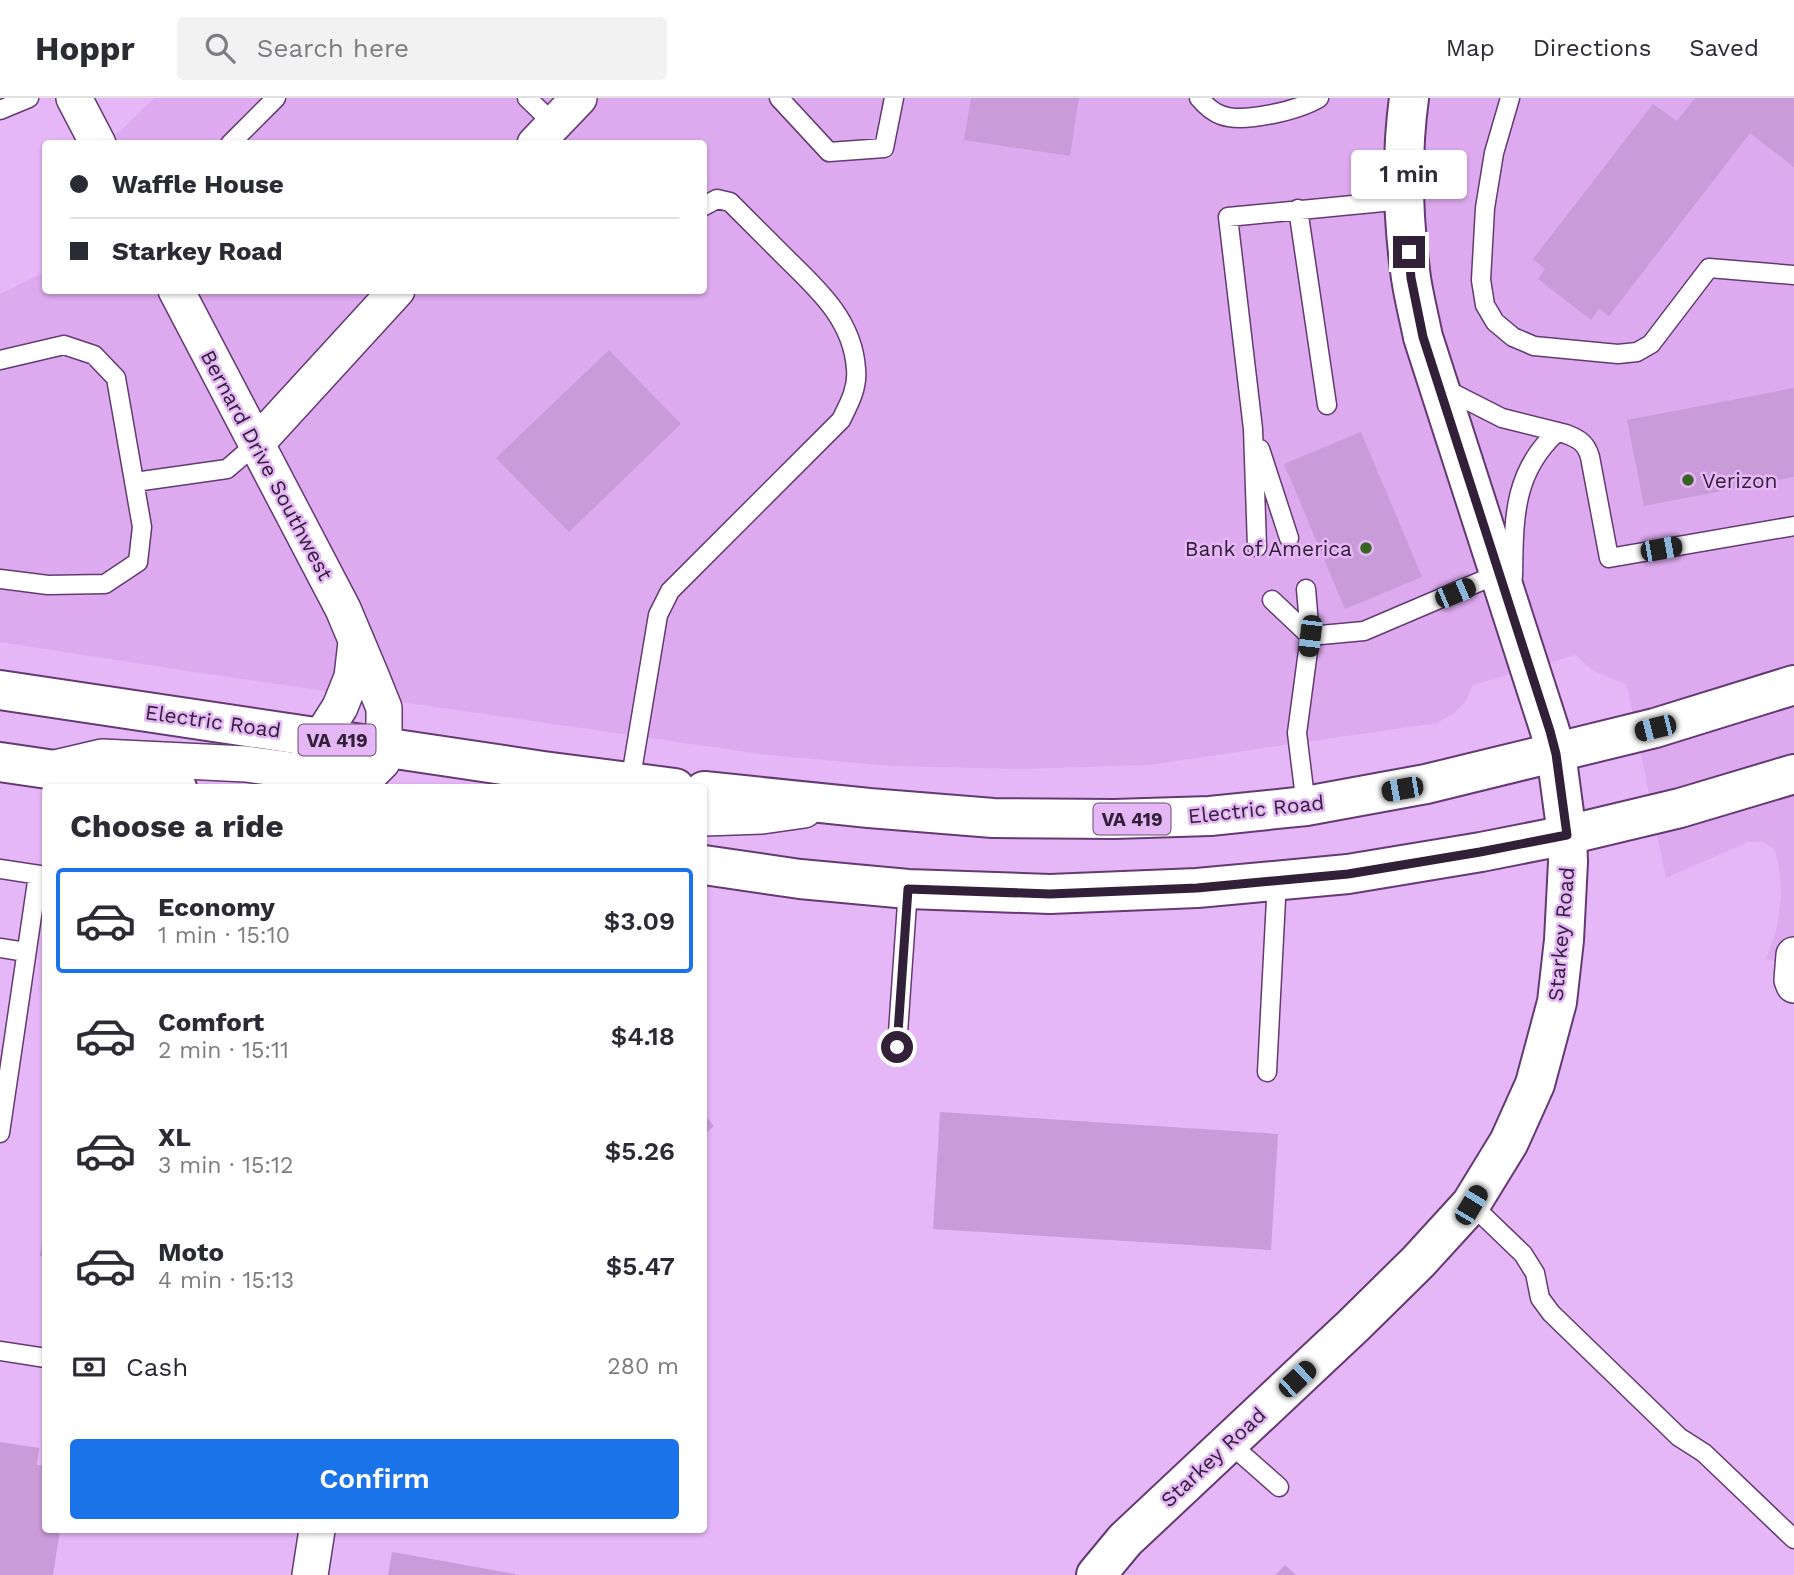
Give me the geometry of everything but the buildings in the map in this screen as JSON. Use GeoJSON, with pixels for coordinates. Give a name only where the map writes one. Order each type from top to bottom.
{"type":"FeatureCollection","features":[{"type":"Feature","properties":{"kind":"main road","name":"Starkey Road"},"geometry":{"type":"LineString","coordinates":[[1096,1575],[1125,1540],[1353,1326],[1471,1205],[1509,1142],[1535,1084],[1557,1002],[1564,940],[1568,862],[1556,754],[1423,337],[1411,278],[1404,200],[1405,129],[1409,98]]}},
{"type":"Feature","properties":{"kind":"main road","name":"Electric Road"},"geometry":{"type":"LineString","coordinates":[[707,791],[993,818],[1114,819],[1210,816],[1306,806],[1426,784],[1655,728],[1794,685]]}},
{"type":"Feature","properties":{"kind":"main road","name":"Electric Road"},"geometry":{"type":"LineString","coordinates":[[0,690],[639,784]]}},
{"type":"Feature","properties":{"kind":"main road"},"geometry":{"type":"LineString","coordinates":[[0,762],[150,784]]}},
{"type":"Feature","properties":{"kind":"main road"},"geometry":{"type":"LineString","coordinates":[[707,865],[800,879],[908,889],[1050,894],[1197,888],[1348,874],[1480,852],[1680,808],[1794,774]]}},
{"type":"Feature","properties":{"kind":"street"},"geometry":{"type":"LineString","coordinates":[[74,98],[96,140]]}},
{"type":"Feature","properties":{"kind":"street"},"geometry":{"type":"LineString","coordinates":[[544,134],[579,98]]}},
{"type":"Feature","properties":{"kind":"street","name":"Bernard Drive Southwest"},"geometry":{"type":"LineString","coordinates":[[178,294],[343,609],[384,708],[384,747]]}},
{"type":"Feature","properties":{"kind":"street"},"geometry":{"type":"LineString","coordinates":[[256,444],[393,294]]}},
{"type":"Feature","properties":{"kind":"street","name":"Bernard Drive Southwest"},"geometry":{"type":"LineString","coordinates":[[321,737],[340,707],[352,677],[356,642]]}},
{"type":"Feature","properties":{"kind":"street"},"geometry":{"type":"LineString","coordinates":[[50,769],[102,757],[246,764],[344,774],[372,772],[382,762],[384,747]]}},
{"type":"Feature","properties":{"kind":"street"},"geometry":{"type":"LineString","coordinates":[[707,818],[762,816],[835,805]]}},
{"type":"Feature","properties":{"kind":"street"},"geometry":{"type":"LineString","coordinates":[[1794,956],[1794,985]]}},
{"type":"Feature","properties":{"kind":"street"},"geometry":{"type":"LineString","coordinates":[[310,1575],[317,1533]]}},
{"type":"Feature","properties":{"kind":"lane"},"geometry":{"type":"LineString","coordinates":[[0,110],[29,98]]}},
{"type":"Feature","properties":{"kind":"lane"},"geometry":{"type":"LineString","coordinates":[[234,140],[275,98]]}},
{"type":"Feature","properties":{"kind":"lane"},"geometry":{"type":"LineString","coordinates":[[527,98],[544,134]]}},
{"type":"Feature","properties":{"kind":"lane"},"geometry":{"type":"LineString","coordinates":[[779,98],[829,152],[884,148],[894,98]]}},
{"type":"Feature","properties":{"kind":"lane"},"geometry":{"type":"LineString","coordinates":[[1199,98],[1219,115],[1235,119],[1291,110],[1319,98]]}},
{"type":"Feature","properties":{"kind":"lane"},"geometry":{"type":"LineString","coordinates":[[1510,98],[1494,153],[1485,208],[1482,280],[1485,305],[1495,323],[1513,337],[1534,346],[1618,355],[1637,352],[1651,344],[1709,268],[1794,275]]}},
{"type":"Feature","properties":{"kind":"lane"},"geometry":{"type":"LineString","coordinates":[[630,783],[658,615],[670,591],[842,420],[853,397],[857,371],[852,347],[840,317],[825,296],[730,202],[717,199],[707,204]]}},
{"type":"Feature","properties":{"kind":"lane"},"geometry":{"type":"LineString","coordinates":[[1256,547],[1253,429],[1228,217],[1404,200]]}},
{"type":"Feature","properties":{"kind":"lane"},"geometry":{"type":"LineString","coordinates":[[1298,209],[1327,405]]}},
{"type":"Feature","properties":{"kind":"lane"},"geometry":{"type":"LineString","coordinates":[[0,360],[64,345],[94,355],[116,378],[142,527],[138,562],[105,584],[48,585],[0,579]]}},
{"type":"Feature","properties":{"kind":"lane"},"geometry":{"type":"LineString","coordinates":[[1438,385],[1503,418],[1575,437],[1587,447],[1609,558],[1794,526]]}},
{"type":"Feature","properties":{"kind":"lane"},"geometry":{"type":"LineString","coordinates":[[1253,429],[1289,538]]}},
{"type":"Feature","properties":{"kind":"lane"},"geometry":{"type":"LineString","coordinates":[[1512,612],[1514,541],[1520,488],[1532,461],[1542,446],[1557,432]]}},
{"type":"Feature","properties":{"kind":"lane"},"geometry":{"type":"LineString","coordinates":[[135,482],[227,469],[256,444]]}},
{"type":"Feature","properties":{"kind":"lane"},"geometry":{"type":"LineString","coordinates":[[1272,600],[1310,636],[1364,631],[1500,573]]}},
{"type":"Feature","properties":{"kind":"lane"},"geometry":{"type":"LineString","coordinates":[[1306,589],[1310,636],[1297,733],[1306,806]]}},
{"type":"Feature","properties":{"kind":"lane"},"geometry":{"type":"LineString","coordinates":[[0,869],[42,875],[26,952],[0,1133]]}},
{"type":"Feature","properties":{"kind":"lane"},"geometry":{"type":"LineString","coordinates":[[1267,1072],[1277,880]]}},
{"type":"Feature","properties":{"kind":"lane"},"geometry":{"type":"LineString","coordinates":[[897,1047],[908,889]]}},
{"type":"Feature","properties":{"kind":"lane"},"geometry":{"type":"LineString","coordinates":[[0,948],[26,952]]}},
{"type":"Feature","properties":{"kind":"lane"},"geometry":{"type":"LineString","coordinates":[[1471,1205],[1523,1254],[1535,1272],[1540,1298],[1551,1313],[1679,1437],[1704,1452],[1794,1539]]}},
{"type":"Feature","properties":{"kind":"lane"},"geometry":{"type":"LineString","coordinates":[[0,1351],[42,1357]]}},
{"type":"Feature","properties":{"kind":"lane"},"geometry":{"type":"LineString","coordinates":[[1228,1442],[1279,1487]]}},
{"type":"Feature","properties":{"kind":"shaded area"},"geometry":{"type":"Polygon","coordinates":[[[154,98],[1794,98],[1794,966],[1766,959],[1777,927],[1781,896],[1779,866],[1774,849],[1762,842],[1748,842],[1666,878],[1627,685],[1592,670],[1576,655],[1473,685],[1466,701],[1454,713],[1437,723],[1149,765],[1023,769],[891,766],[767,755],[0,642],[0,294],[42,273],[42,294],[707,294],[707,140],[104,140],[118,133],[154,98]]]}},
{"type":"Feature","properties":{"kind":"place","name":"Verizon"},"geometry":{"type":"Point","coordinates":[1688,480]}},
{"type":"Feature","properties":{"kind":"place","name":"Bank of America"},"geometry":{"type":"Point","coordinates":[1366,548]}},
{"type":"Feature","properties":{"kind":"route"},"geometry":{"type":"LineString","coordinates":[[897,1047],[908,889],[1050,894],[1197,888],[1348,874],[1567,835],[1556,754],[1550,731],[1423,337],[1411,278],[1409,252]]}}]}
